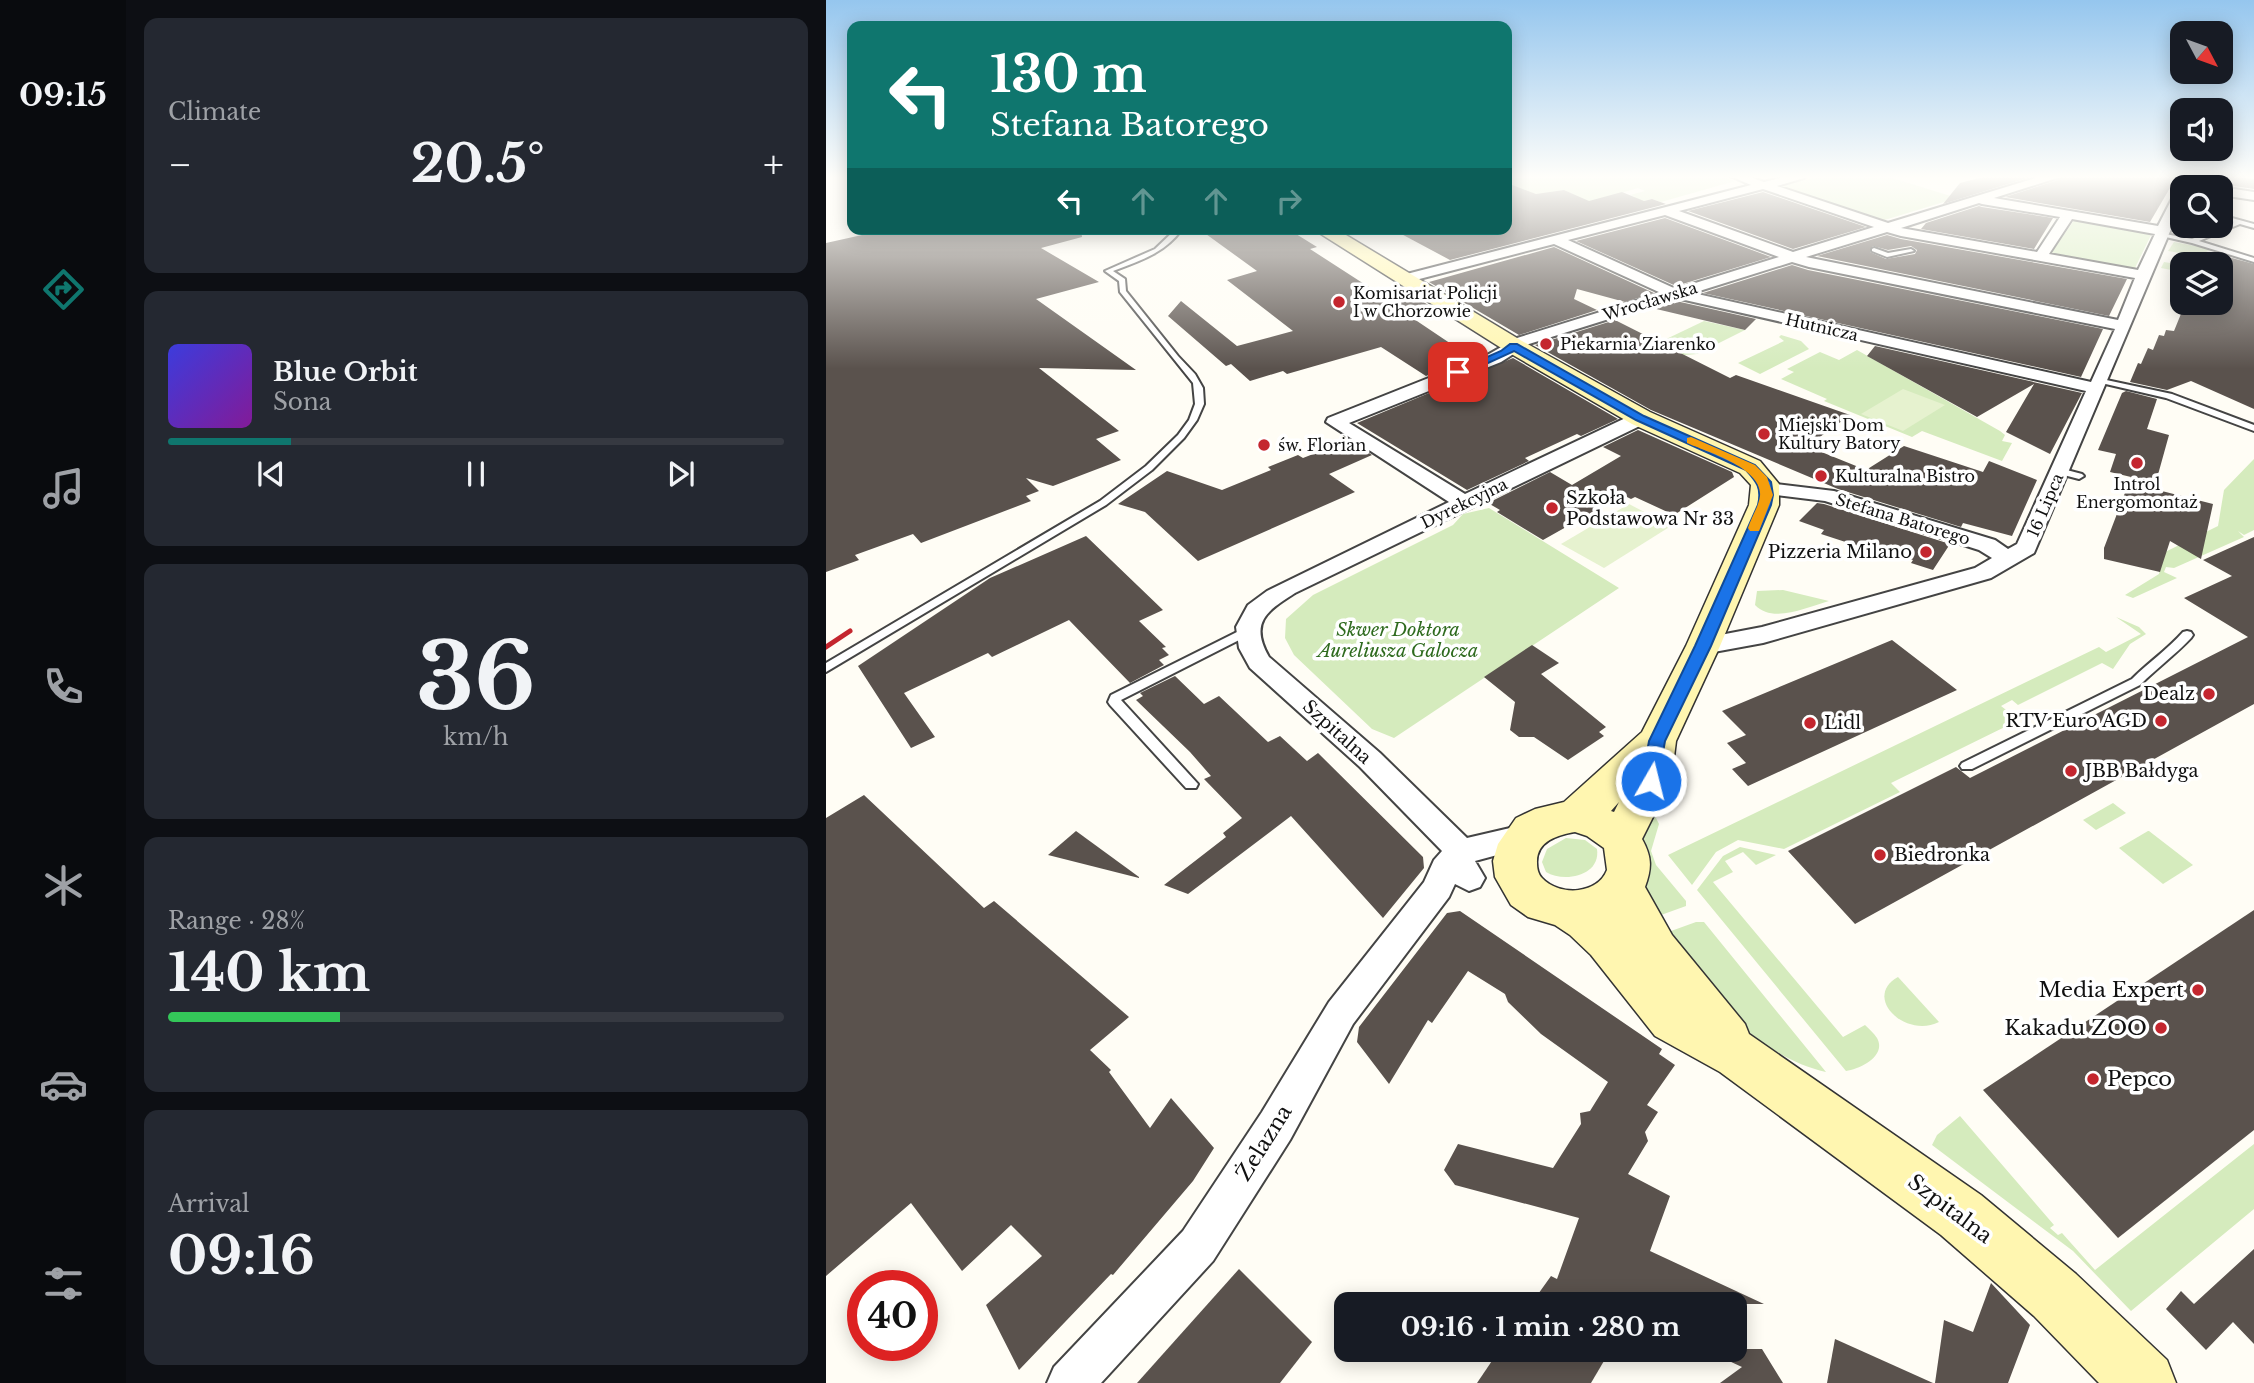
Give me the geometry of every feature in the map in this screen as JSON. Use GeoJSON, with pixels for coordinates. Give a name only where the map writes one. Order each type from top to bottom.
{"type":"FeatureCollection","features":[{"type":"Feature","properties":{"kind":"street"},"geometry":{"type":"LineString","coordinates":[[1341,241],[1514,346],[1640,418],[1750,467],[1761,477],[1767,489],[1764,505],[1703,646],[1657,741],[1651,781],[1621,839]]}},
{"type":"Feature","properties":{"kind":"street"},"geometry":{"type":"LineString","coordinates":[[1404,279],[1554,241]]}},
{"type":"Feature","properties":{"kind":"street","name":"Hutnicza"},"geometry":{"type":"LineString","coordinates":[[1557,241],[1673,293],[2098,384]]}},
{"type":"Feature","properties":{"kind":"street"},"geometry":{"type":"LineString","coordinates":[[1744,241],[1788,257],[2124,326]]}},
{"type":"Feature","properties":{"kind":"street","name":"Wrocławska"},"geometry":{"type":"LineString","coordinates":[[1465,503],[1335,422],[1495,358],[1529,339],[1788,257],[1853,241]]}},
{"type":"Feature","properties":{"kind":"street"},"geometry":{"type":"LineString","coordinates":[[1955,241],[2144,275]]}},
{"type":"Feature","properties":{"kind":"street"},"geometry":{"type":"LineString","coordinates":[[2041,256],[2051,241]]}},
{"type":"Feature","properties":{"kind":"street","name":"16 Lipca"},"geometry":{"type":"LineString","coordinates":[[1703,646],[1763,635],[1983,573],[2026,548],[2069,474],[2098,384],[2159,241]]}},
{"type":"Feature","properties":{"kind":"street","name":"Dyrekcyjna"},"geometry":{"type":"LineString","coordinates":[[1245,632],[1250,618],[1264,602],[1287,588],[1640,418]]}},
{"type":"Feature","properties":{"kind":"street","name":"Stefana Batorego"},"geometry":{"type":"LineString","coordinates":[[1767,489],[1827,495],[1987,545],[2008,559]]}},
{"type":"Feature","properties":{"kind":"street","name":"Szpitalna"},"geometry":{"type":"LineString","coordinates":[[1245,632],[1249,646],[1259,662],[1370,760],[1456,845],[1455,874]]}},
{"type":"Feature","properties":{"kind":"street"},"geometry":{"type":"LineString","coordinates":[[1575,816],[1596,800],[1657,741]]}},
{"type":"Feature","properties":{"kind":"street"},"geometry":{"type":"LineString","coordinates":[[1455,874],[1502,876],[1520,858],[1549,819],[1575,816],[1601,823],[1621,839],[1630,859],[1629,874],[1622,887],[1610,898],[1595,906],[1567,909],[1541,902],[1527,892],[1520,858]]}},
{"type":"Feature","properties":{"kind":"street","name":"Żelazna"},"geometry":{"type":"LineString","coordinates":[[1070,1383],[1198,1246],[1276,1126],[1341,1013],[1455,874],[1488,843],[1520,858]]}},
{"type":"Feature","properties":{"kind":"street","name":"Szpitalna"},"geometry":{"type":"LineString","coordinates":[[1622,887],[1667,967],[1738,1055]]}},
{"type":"Feature","properties":{"kind":"street","name":"Szpitalna"},"geometry":{"type":"LineString","coordinates":[[1567,909],[1586,921],[1607,941],[1673,1020],[1738,1055],[1908,1176],[1996,1244],[2055,1295],[2144,1383]]}},
{"type":"Feature","properties":{"kind":"lane"},"geometry":{"type":"LineString","coordinates":[[826,668],[1103,503],[1134,480],[1179,438],[1195,417],[1200,402],[1199,388],[1192,375],[1177,361],[1122,291],[1123,280],[1108,271],[1159,250],[1171,241]]}},
{"type":"Feature","properties":{"kind":"lane"},"geometry":{"type":"LineString","coordinates":[[2188,241],[2254,260]]}},
{"type":"Feature","properties":{"kind":"lane"},"geometry":{"type":"LineString","coordinates":[[1874,250],[1887,255],[1910,251]]}},
{"type":"Feature","properties":{"kind":"lane"},"geometry":{"type":"LineString","coordinates":[[2098,384],[2169,396],[2254,428]]}},
{"type":"Feature","properties":{"kind":"lane"},"geometry":{"type":"LineString","coordinates":[[1191,785],[1114,702],[1115,698],[1245,632]]}},
{"type":"Feature","properties":{"kind":"lane"},"geometry":{"type":"LineString","coordinates":[[1967,766],[2136,682],[2158,660],[2170,654],[2187,635]]}},
{"type":"Feature","properties":{"kind":"green space"},"geometry":{"type":"Polygon","coordinates":[[[2060,241],[2148,241],[2135,268],[2054,255],[2052,252],[2060,241]]]}},
{"type":"Feature","properties":{"kind":"green space"},"geometry":{"type":"Polygon","coordinates":[[[2174,242],[2212,249],[2206,252],[2168,251],[2174,242]]]}},
{"type":"Feature","properties":{"kind":"green space"},"geometry":{"type":"Polygon","coordinates":[[[2164,262],[2170,263],[2170,270],[2161,268],[2164,262]]]}},
{"type":"Feature","properties":{"kind":"green space"},"geometry":{"type":"Polygon","coordinates":[[[2233,262],[2248,267],[2233,275],[2233,262]]]}},
{"type":"Feature","properties":{"kind":"green space"},"geometry":{"type":"Polygon","coordinates":[[[1704,321],[1745,330],[1697,354],[1684,355],[1660,342],[1704,321]]]}},
{"type":"Feature","properties":{"kind":"green space"},"geometry":{"type":"Polygon","coordinates":[[[1781,335],[1801,341],[1809,349],[1760,374],[1738,363],[1784,341],[1779,337],[1781,335]]]}},
{"type":"Feature","properties":{"kind":"green space"},"geometry":{"type":"Polygon","coordinates":[[[1857,350],[2000,431],[2005,435],[2002,441],[2012,443],[2002,461],[1922,431],[1912,437],[1824,401],[1827,399],[1781,379],[1794,372],[1787,369],[1820,352],[1839,360],[1857,350]]]}},
{"type":"Feature","properties":{"kind":"green space"},"geometry":{"type":"Polygon","coordinates":[[[1903,389],[1945,405],[1903,431],[1861,414],[1903,389]]]}},
{"type":"Feature","properties":{"kind":"green space"},"geometry":{"type":"Polygon","coordinates":[[[2254,459],[2254,530],[2244,535],[2238,531],[2244,537],[2174,568],[2166,567],[2164,572],[2177,578],[2133,598],[2125,595],[2159,574],[2163,553],[2218,526],[2224,490],[2254,459]]]}},
{"type":"Feature","properties":{"kind":"green space"},"geometry":{"type":"Polygon","coordinates":[[[1629,504],[1671,526],[1604,568],[1561,544],[1629,504]]]}},
{"type":"Feature","properties":{"kind":"green space","name":"Skwer Doktora Aureliusza Galocza"},"geometry":{"type":"Polygon","coordinates":[[[1489,508],[1619,588],[1394,738],[1372,729],[1294,655],[1285,638],[1286,619],[1313,595],[1453,525],[1463,514],[1489,508]]]}},
{"type":"Feature","properties":{"kind":"green space"},"geometry":{"type":"Polygon","coordinates":[[[1783,590],[1829,601],[1781,614],[1762,611],[1755,605],[1757,591],[1783,590]]]}},
{"type":"Feature","properties":{"kind":"green space"},"geometry":{"type":"Polygon","coordinates":[[[2116,617],[2139,627],[2146,634],[2130,644],[2113,669],[2102,663],[2018,705],[2012,700],[2001,706],[2019,720],[1891,783],[1900,792],[1784,849],[1738,840],[1716,852],[1692,885],[1668,855],[2099,647],[2106,652],[2141,634],[2116,617]]]}},
{"type":"Feature","properties":{"kind":"green space"},"geometry":{"type":"Polygon","coordinates":[[[2113,803],[2126,813],[2096,830],[2083,820],[2113,803]]]}},
{"type":"Feature","properties":{"kind":"green space"},"geometry":{"type":"Polygon","coordinates":[[[1648,812],[1659,824],[1651,851],[1656,865],[1686,901],[1686,906],[1650,919],[1641,866],[1642,841],[1648,812]]]}},
{"type":"Feature","properties":{"kind":"green space"},"geometry":{"type":"Polygon","coordinates":[[[2149,831],[2193,865],[2163,884],[2119,848],[2149,831]]]}},
{"type":"Feature","properties":{"kind":"green space"},"geometry":{"type":"Polygon","coordinates":[[[1566,838],[1585,840],[1597,849],[1593,866],[1580,875],[1554,875],[1546,872],[1542,862],[1547,849],[1566,838]]]}},
{"type":"Feature","properties":{"kind":"green space"},"geometry":{"type":"Polygon","coordinates":[[[1740,847],[1776,855],[1756,865],[1743,852],[1725,861],[1733,872],[1713,882],[1843,1037],[1865,1025],[1874,1034],[1879,1045],[1878,1050],[1875,1056],[1858,1068],[1846,1071],[1697,890],[1723,856],[1740,847]]]}},
{"type":"Feature","properties":{"kind":"green space"},"geometry":{"type":"Polygon","coordinates":[[[1696,922],[1704,922],[1826,1072],[1800,1064],[1754,1036],[1713,998],[1660,935],[1696,922]]]}},
{"type":"Feature","properties":{"kind":"green space"},"geometry":{"type":"Polygon","coordinates":[[[1898,977],[1939,1022],[1926,1026],[1913,1025],[1892,1013],[1886,1005],[1884,995],[1888,985],[1898,977]]]}},
{"type":"Feature","properties":{"kind":"green space"},"geometry":{"type":"Polygon","coordinates":[[[1960,1116],[2054,1225],[2050,1228],[2058,1235],[2062,1233],[2095,1270],[2254,1144],[2254,1209],[2131,1311],[2073,1251],[1932,1145],[1937,1135],[1960,1116]]]}},
{"type":"Feature","properties":{"kind":"building"},"geometry":{"type":"Polygon","coordinates":[[[837,241],[1069,241],[1041,248],[1099,282],[1036,299],[1136,370],[1039,368],[1119,431],[1096,439],[1121,460],[1053,486],[1026,478],[1039,491],[1026,496],[1031,501],[921,543],[913,534],[855,555],[859,560],[826,572],[826,243],[837,241]]]}},
{"type":"Feature","properties":{"kind":"building"},"geometry":{"type":"Polygon","coordinates":[[[1215,241],[1307,241],[1317,247],[1310,249],[1375,291],[1382,294],[1403,289],[1433,308],[1411,317],[1472,358],[1426,376],[1381,347],[1287,374],[1283,371],[1250,381],[1231,364],[1226,366],[1168,316],[1181,301],[1237,346],[1293,331],[1227,280],[1257,271],[1215,241]]]}},
{"type":"Feature","properties":{"kind":"building"},"geometry":{"type":"Polygon","coordinates":[[[1414,241],[1525,241],[1450,260],[1414,241]]]}},
{"type":"Feature","properties":{"kind":"building"},"geometry":{"type":"Polygon","coordinates":[[[1576,241],[1726,241],[1771,257],[1676,286],[1576,241]]]}},
{"type":"Feature","properties":{"kind":"building"},"geometry":{"type":"Polygon","coordinates":[[[1770,241],[1821,241],[1793,249],[1770,241]]]}},
{"type":"Feature","properties":{"kind":"building"},"geometry":{"type":"Polygon","coordinates":[[[1869,241],[1910,241],[2127,279],[2109,316],[1817,256],[1869,241]],[[1873,246],[1870,252],[1886,259],[1915,254],[1917,250],[1911,246],[1888,250],[1873,246]]]}},
{"type":"Feature","properties":{"kind":"building"},"geometry":{"type":"Polygon","coordinates":[[[1986,241],[2039,241],[2034,249],[1986,241]]]}},
{"type":"Feature","properties":{"kind":"building"},"geometry":{"type":"Polygon","coordinates":[[[1554,247],[1654,293],[1625,302],[1577,289],[1574,299],[1597,310],[1519,335],[1429,282],[1554,247]]]}},
{"type":"Feature","properties":{"kind":"building"},"geometry":{"type":"Polygon","coordinates":[[[2233,258],[2254,264],[2254,409],[2191,381],[2167,390],[2130,382],[2138,363],[2141,364],[2148,348],[2153,350],[2159,335],[2164,336],[2166,330],[2174,331],[2181,315],[2233,315],[2233,258]]]}},
{"type":"Feature","properties":{"kind":"building"},"geometry":{"type":"Polygon","coordinates":[[[1792,265],[2103,329],[2081,377],[1703,293],[1792,265]]]}},
{"type":"Feature","properties":{"kind":"building"},"geometry":{"type":"Polygon","coordinates":[[[1676,301],[1756,319],[1745,330],[1652,308],[1676,301]]]}},
{"type":"Feature","properties":{"kind":"building"},"geometry":{"type":"Polygon","coordinates":[[[1615,320],[1730,378],[1736,375],[1850,415],[1813,442],[1825,447],[1819,451],[1866,470],[1904,446],[1983,472],[1989,461],[2037,480],[2012,536],[1963,523],[1961,527],[1838,489],[1651,410],[1535,345],[1615,320]]]}},
{"type":"Feature","properties":{"kind":"building"},"geometry":{"type":"Polygon","coordinates":[[[1875,346],[2082,393],[2050,454],[2006,432],[2034,384],[1977,417],[1867,356],[1875,346]]]}},
{"type":"Feature","properties":{"kind":"building"},"geometry":{"type":"Polygon","coordinates":[[[1513,358],[1618,419],[1525,458],[1529,461],[1467,490],[1357,423],[1513,358]]]}},
{"type":"Feature","properties":{"kind":"building"},"geometry":{"type":"Polygon","coordinates":[[[2126,391],[2157,399],[2147,429],[2169,435],[2154,489],[2213,504],[2201,559],[2170,541],[2160,572],[2104,559],[2104,548],[2131,477],[2110,472],[2116,454],[2098,450],[2122,393],[2126,391]]]}},
{"type":"Feature","properties":{"kind":"building"},"geometry":{"type":"Polygon","coordinates":[[[1638,430],[1732,472],[1734,477],[1674,515],[1635,497],[1631,499],[1623,495],[1543,540],[1497,512],[1500,510],[1488,503],[1550,472],[1572,485],[1621,456],[1603,447],[1638,430]]]}},
{"type":"Feature","properties":{"kind":"building"},"geometry":{"type":"Polygon","coordinates":[[[1349,440],[1372,455],[1329,474],[1355,492],[1198,561],[1145,512],[1118,504],[1167,471],[1222,490],[1271,470],[1268,467],[1298,455],[1303,458],[1349,440]]]}},
{"type":"Feature","properties":{"kind":"building"},"geometry":{"type":"Polygon","coordinates":[[[1817,503],[1950,544],[1933,570],[1911,563],[1913,560],[1873,547],[1870,550],[1821,534],[1824,530],[1799,521],[1817,503]]]}},
{"type":"Feature","properties":{"kind":"building"},"geometry":{"type":"Polygon","coordinates":[[[1086,536],[1163,610],[1139,621],[1166,647],[1162,648],[1169,655],[1159,660],[1164,665],[1130,683],[1069,620],[992,657],[988,653],[904,693],[935,737],[911,748],[858,666],[990,578],[1086,536]]]}},
{"type":"Feature","properties":{"kind":"building"},"geometry":{"type":"Polygon","coordinates":[[[2254,537],[2254,704],[1855,924],[1788,851],[1956,767],[1970,778],[2248,637],[2184,598],[2232,576],[2203,560],[2254,537]]]}},
{"type":"Feature","properties":{"kind":"building","name":"Lidl"},"geometry":{"type":"Polygon","coordinates":[[[1892,640],[1957,690],[1748,786],[1732,769],[1746,763],[1727,743],[1746,735],[1722,711],[1892,640]]]}},
{"type":"Feature","properties":{"kind":"building"},"geometry":{"type":"Polygon","coordinates":[[[1532,645],[1559,663],[1541,674],[1606,727],[1599,732],[1604,736],[1568,760],[1534,737],[1519,737],[1510,730],[1515,702],[1484,677],[1532,645]]]}},
{"type":"Feature","properties":{"kind":"building"},"geometry":{"type":"Polygon","coordinates":[[[1175,676],[1204,704],[1219,696],[1268,742],[1280,736],[1307,761],[1318,753],[1423,857],[1424,868],[1383,918],[1291,816],[1188,894],[1164,885],[1226,837],[1223,833],[1242,818],[1204,779],[1211,776],[1190,752],[1136,700],[1143,696],[1140,693],[1175,676]]]}},
{"type":"Feature","properties":{"kind":"building"},"geometry":{"type":"Polygon","coordinates":[[[864,795],[984,908],[994,901],[1129,1017],[1090,1050],[1111,1070],[1109,1072],[1150,1128],[1171,1098],[1214,1148],[1193,1181],[1113,1275],[1111,1274],[1019,1370],[986,1305],[1042,1256],[1011,1225],[962,1271],[911,1203],[826,1276],[826,818],[864,795]]]}},
{"type":"Feature","properties":{"kind":"building"},"geometry":{"type":"Polygon","coordinates":[[[1076,831],[1139,877],[1139,878],[1048,855],[1076,831]]]}},
{"type":"Feature","properties":{"kind":"building"},"geometry":{"type":"Polygon","coordinates":[[[2254,910],[2254,1130],[2118,1238],[1983,1090],[2254,910]]]}},
{"type":"Feature","properties":{"kind":"building"},"geometry":{"type":"Polygon","coordinates":[[[1460,911],[1662,1049],[1659,1054],[1675,1065],[1647,1105],[1658,1112],[1645,1132],[1648,1141],[1628,1174],[1670,1196],[1650,1251],[1738,1292],[1540,1292],[1551,1276],[1557,1279],[1579,1218],[1455,1185],[1444,1170],[1458,1144],[1553,1168],[1581,1124],[1580,1113],[1590,1111],[1608,1082],[1541,1034],[1508,1002],[1505,994],[1468,971],[1432,1023],[1428,1020],[1389,1084],[1357,1042],[1359,1027],[1447,913],[1460,911]]]}},
{"type":"Feature","properties":{"kind":"building"},"geometry":{"type":"Polygon","coordinates":[[[2254,1249],[2254,1344],[2233,1322],[2206,1350],[2166,1309],[2181,1291],[2194,1304],[2254,1249]]]}},
{"type":"Feature","properties":{"kind":"building"},"geometry":{"type":"Polygon","coordinates":[[[1239,1269],[1312,1342],[1280,1383],[1137,1383],[1239,1269]]]}},
{"type":"Feature","properties":{"kind":"building"},"geometry":{"type":"Polygon","coordinates":[[[1991,1283],[2030,1325],[2008,1383],[1935,1383],[1944,1320],[1973,1332],[1991,1283]]]}},
{"type":"Feature","properties":{"kind":"building"},"geometry":{"type":"Polygon","coordinates":[[[1747,1296],[1764,1304],[1747,1304],[1747,1296]]]}},
{"type":"Feature","properties":{"kind":"building"},"geometry":{"type":"Polygon","coordinates":[[[1835,1339],[1933,1383],[1827,1383],[1835,1339]]]}},
{"type":"Feature","properties":{"kind":"building"},"geometry":{"type":"Polygon","coordinates":[[[1747,1349],[1762,1349],[1783,1383],[1720,1383],[1742,1367],[1731,1362],[1747,1362],[1747,1349]]]}},
{"type":"Feature","properties":{"kind":"building"},"geometry":{"type":"Polygon","coordinates":[[[1491,1362],[1603,1362],[1591,1383],[1477,1383],[1491,1362]]]}},
{"type":"Feature","properties":{"kind":"railway"},"geometry":{"type":"LineString","coordinates":[[826,647],[850,631]]}},
{"type":"Feature","properties":{"kind":"slow traffic"},"geometry":{"type":"LineString","coordinates":[[1691,440],[1750,467],[1761,477],[1767,495],[1754,528]]}},
{"type":"Feature","properties":{"kind":"place","name":"Komisariat Policji I w Chorzowie"},"geometry":{"type":"Point","coordinates":[1339,302]}},
{"type":"Feature","properties":{"kind":"place","name":"Piekarnia Ziarenko"},"geometry":{"type":"Point","coordinates":[1546,344]}},
{"type":"Feature","properties":{"kind":"place","name":"Miejski Dom Kultury Batory"},"geometry":{"type":"Point","coordinates":[1764,434]}},
{"type":"Feature","properties":{"kind":"place","name":"św. Florian"},"geometry":{"type":"Point","coordinates":[1264,445]}},
{"type":"Feature","properties":{"kind":"place","name":"Introl Energomontaż"},"geometry":{"type":"Point","coordinates":[2137,463]}},
{"type":"Feature","properties":{"kind":"place","name":"Kulturalna Bistro"},"geometry":{"type":"Point","coordinates":[1821,476]}},
{"type":"Feature","properties":{"kind":"place","name":"Szkoła Podstawowa Nr 33"},"geometry":{"type":"Point","coordinates":[1552,508]}},
{"type":"Feature","properties":{"kind":"place","name":"Pizzeria Milano"},"geometry":{"type":"Point","coordinates":[1926,552]}},
{"type":"Feature","properties":{"kind":"place","name":"Dealz"},"geometry":{"type":"Point","coordinates":[2209,694]}},
{"type":"Feature","properties":{"kind":"place","name":"RTV Euro AGD"},"geometry":{"type":"Point","coordinates":[2161,721]}},
{"type":"Feature","properties":{"kind":"place","name":"Lidl"},"geometry":{"type":"Point","coordinates":[1810,723]}},
{"type":"Feature","properties":{"kind":"place","name":"JBB Bałdyga"},"geometry":{"type":"Point","coordinates":[2071,771]}},
{"type":"Feature","properties":{"kind":"place","name":"Biedronka"},"geometry":{"type":"Point","coordinates":[1880,855]}},
{"type":"Feature","properties":{"kind":"place","name":"Media Expert"},"geometry":{"type":"Point","coordinates":[2198,990]}},
{"type":"Feature","properties":{"kind":"place","name":"Kakadu ZOO"},"geometry":{"type":"Point","coordinates":[2161,1028]}},
{"type":"Feature","properties":{"kind":"place","name":"Pepco"},"geometry":{"type":"Point","coordinates":[2093,1079]}},
{"type":"Feature","properties":{"kind":"route"},"geometry":{"type":"LineString","coordinates":[[1458,372],[1504,354],[1514,346],[1640,418],[1750,467],[1764,482],[1767,495],[1764,505],[1703,646],[1657,741],[1651,781]]}}]}
